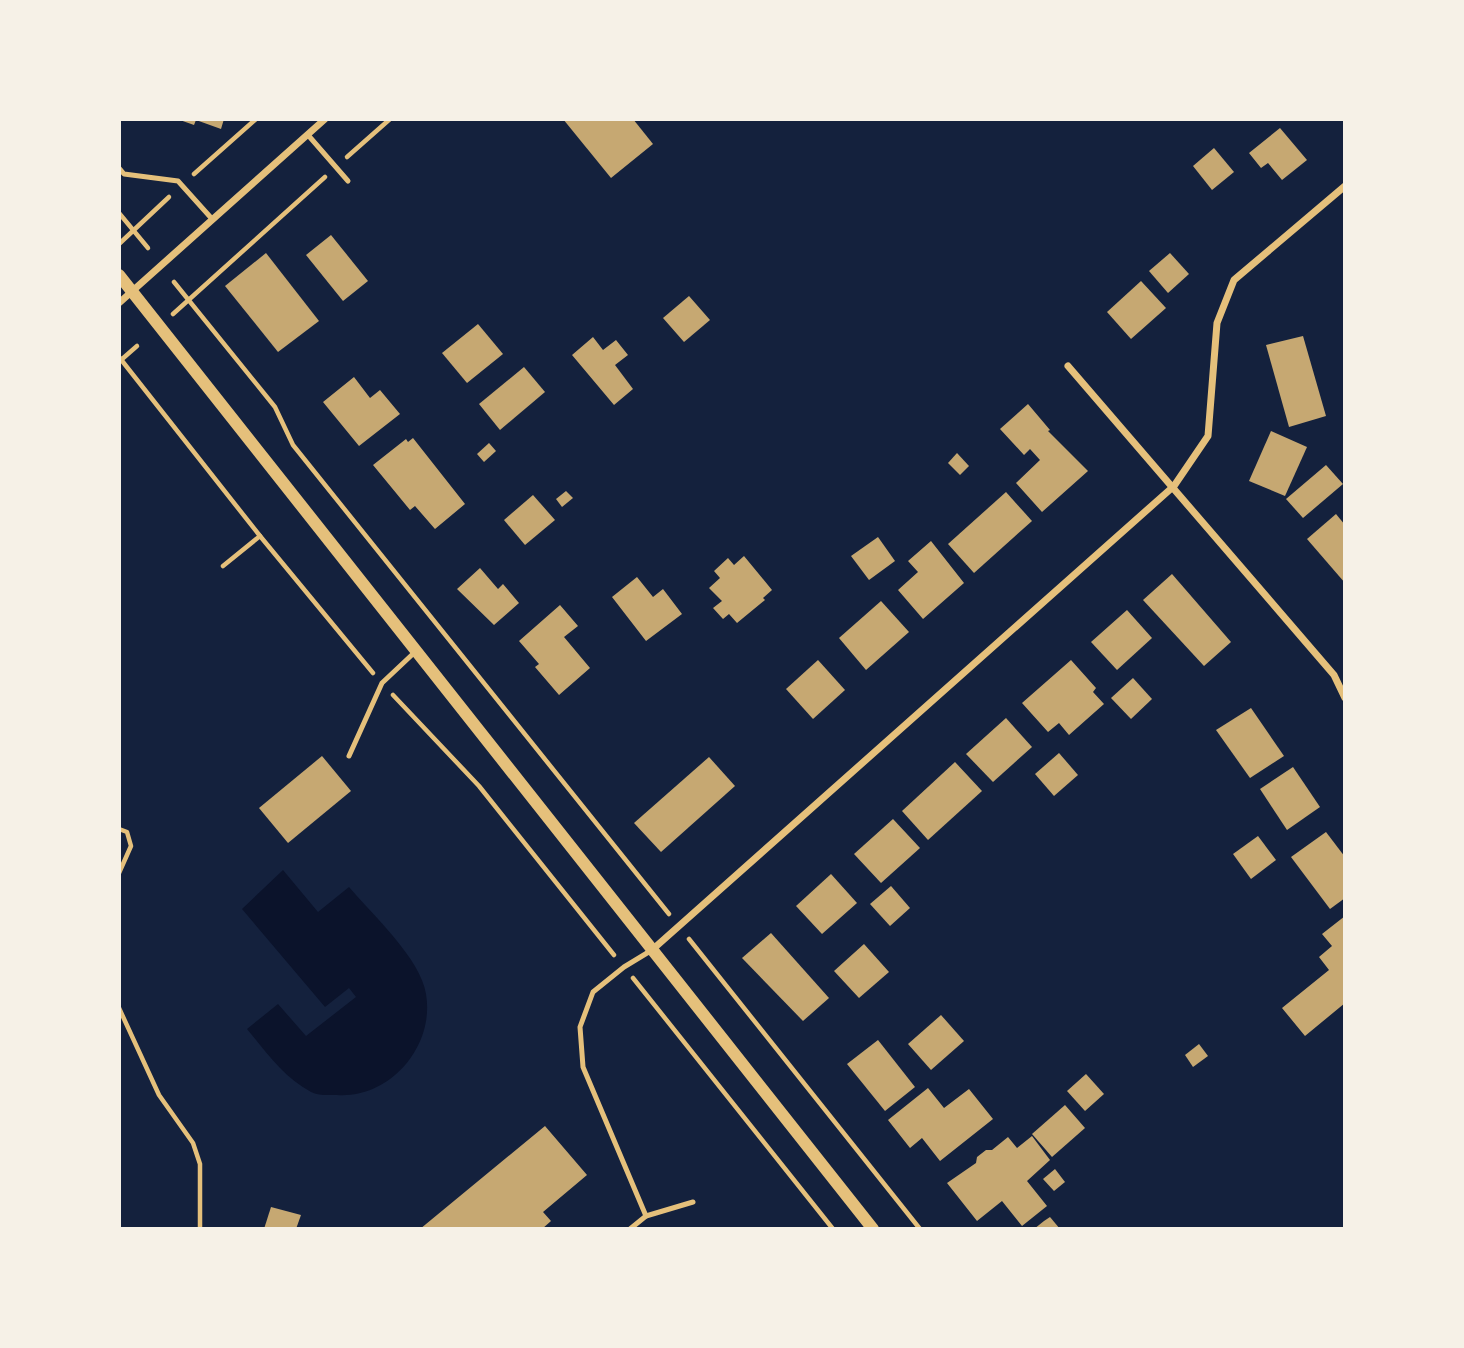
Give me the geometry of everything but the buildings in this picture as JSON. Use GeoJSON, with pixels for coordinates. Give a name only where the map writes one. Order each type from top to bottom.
{"type":"FeatureCollection","features":[{"type":"Feature","properties":{"kind":"street"},"geometry":{"type":"LineString","coordinates":[[119,303],[325,119]]}},
{"type":"Feature","properties":{"kind":"street"},"geometry":{"type":"LineString","coordinates":[[652,950],[1174,486],[1208,436],[1217,323],[1234,280],[1345,186]]}},
{"type":"Feature","properties":{"kind":"street"},"geometry":{"type":"LineString","coordinates":[[119,275],[873,1229]]}},
{"type":"Feature","properties":{"kind":"street"},"geometry":{"type":"LineString","coordinates":[[1068,366],[1334,675],[1345,698]]}},
{"type":"Feature","properties":{"kind":"lane"},"geometry":{"type":"LineString","coordinates":[[308,135],[348,181]]}},
{"type":"Feature","properties":{"kind":"lane"},"geometry":{"type":"LineString","coordinates":[[119,168],[124,174],[178,181],[213,220]]}},
{"type":"Feature","properties":{"kind":"lane"},"geometry":{"type":"LineString","coordinates":[[349,756],[382,683],[416,650]]}},
{"type":"Feature","properties":{"kind":"lane"},"geometry":{"type":"LineString","coordinates":[[646,1216],[583,1067],[580,1027],[593,992],[624,967],[652,950]]}},
{"type":"Feature","properties":{"kind":"lane"},"geometry":{"type":"LineString","coordinates":[[630,1229],[646,1216],[693,1202]]}},
{"type":"Feature","properties":{"kind":"path"},"geometry":{"type":"LineString","coordinates":[[173,314],[390,119]]}},
{"type":"Feature","properties":{"kind":"path"},"geometry":{"type":"LineString","coordinates":[[119,213],[148,248]]}},
{"type":"Feature","properties":{"kind":"path"},"geometry":{"type":"LineString","coordinates":[[174,282],[275,407],[293,445],[920,1229]]}},
{"type":"Feature","properties":{"kind":"path"},"geometry":{"type":"LineString","coordinates":[[137,346],[120,358],[260,536],[382,683],[479,786],[833,1229]]}},
{"type":"Feature","properties":{"kind":"path"},"geometry":{"type":"LineString","coordinates":[[223,566],[260,536]]}},
{"type":"Feature","properties":{"kind":"path"},"geometry":{"type":"LineString","coordinates":[[119,830],[127,832],[131,846],[119,873]]}},
{"type":"Feature","properties":{"kind":"path"},"geometry":{"type":"LineString","coordinates":[[119,1008],[159,1095],[193,1143],[200,1164],[200,1229]]}},
{"type":"Feature","properties":{"kind":"water"},"geometry":{"type":"Polygon","coordinates":[[[283,870],[318,912],[349,887],[406,952],[422,980],[427,1013],[416,1050],[391,1079],[375,1088],[356,1094],[324,1095],[311,1092],[284,1072],[247,1029],[278,1004],[306,1036],[356,997],[349,988],[325,1007],[242,909],[283,870]]]}}]}
